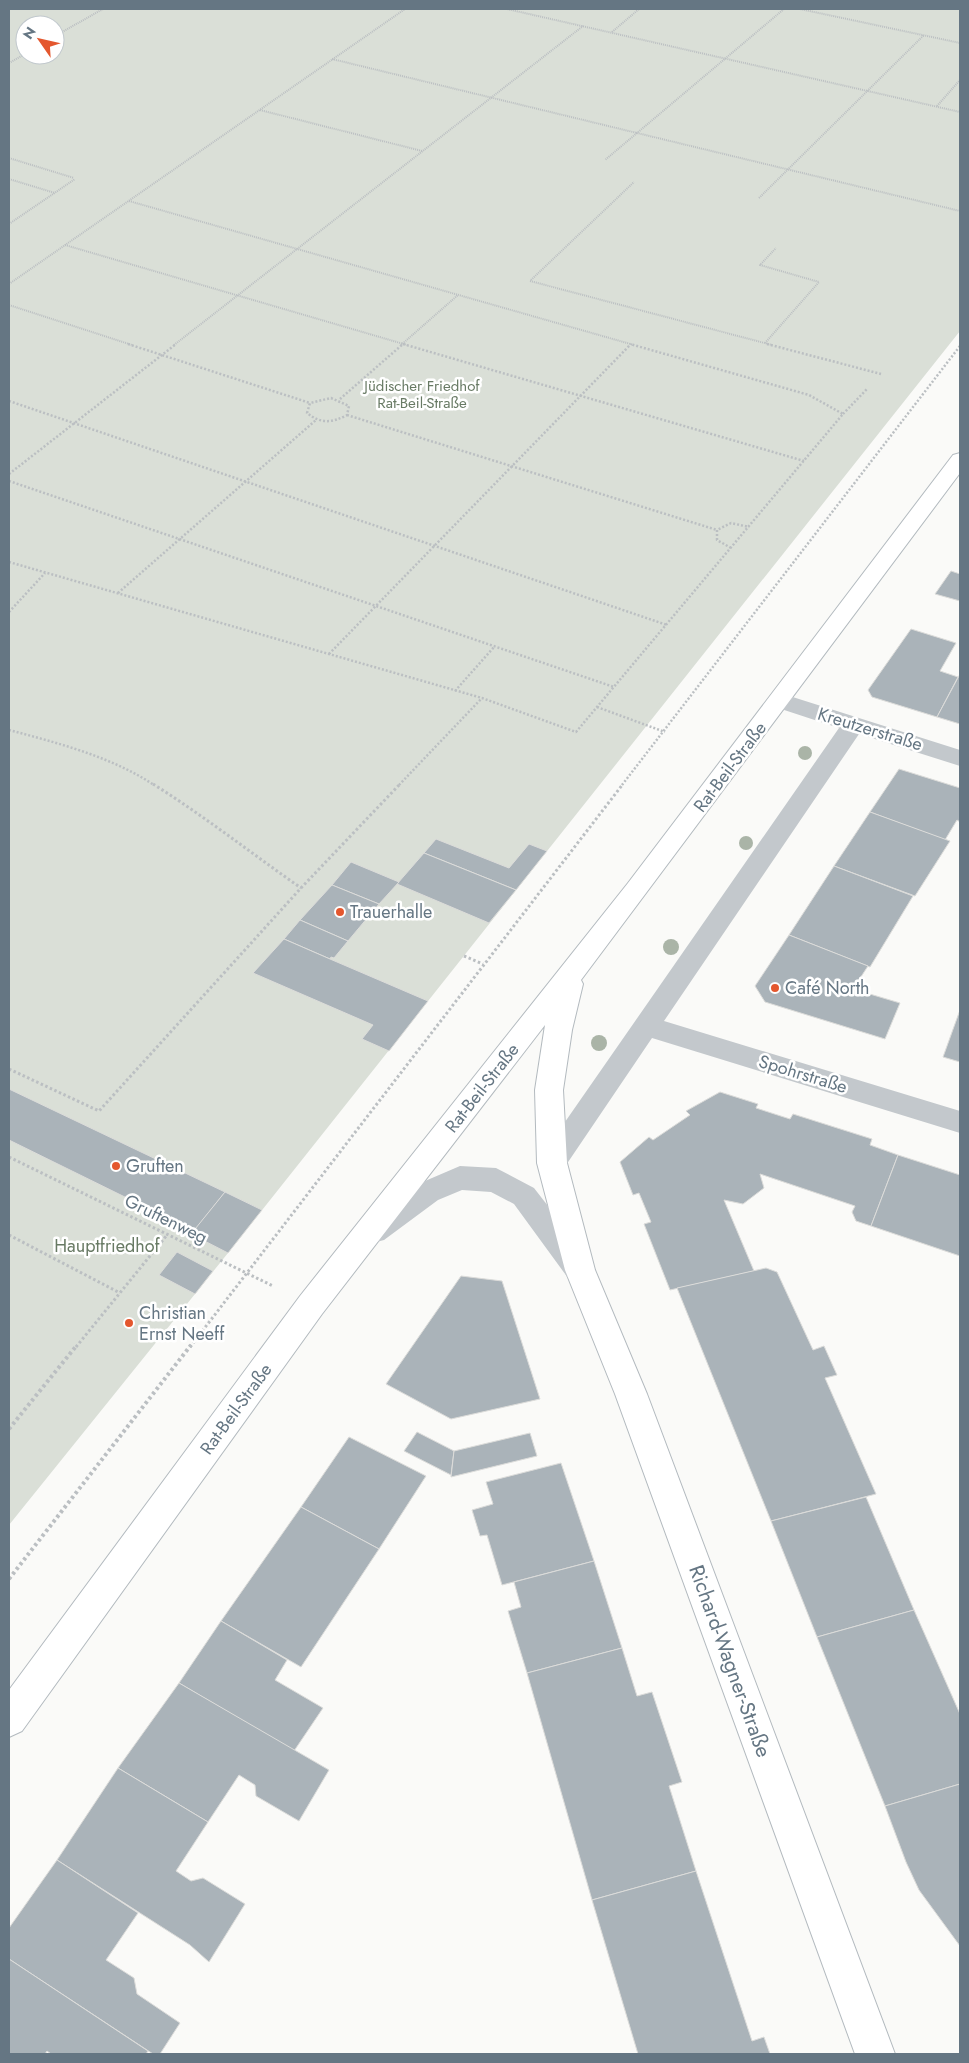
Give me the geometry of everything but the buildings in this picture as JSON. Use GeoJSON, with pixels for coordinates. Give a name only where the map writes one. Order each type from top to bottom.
{"type":"FeatureCollection","features":[{"type":"Feature","properties":{"kind":"main road","name":"Rat-Beil-Straße"},"geometry":{"type":"LineString","coordinates":[[9,1719],[311,1305],[574,971],[780,701],[960,459]]}},
{"type":"Feature","properties":{"kind":"main road","name":"Richard-Wagner-Straße"},"geometry":{"type":"LineString","coordinates":[[574,971],[558,1030],[549,1090],[552,1163],[580,1270],[635,1403],[875,2054]]}},
{"type":"Feature","properties":{"kind":"street","name":"Kreutzerstraße"},"geometry":{"type":"LineString","coordinates":[[780,701],[960,758]]}},
{"type":"Feature","properties":{"kind":"street"},"geometry":{"type":"LineString","coordinates":[[552,1163],[853,725]]}},
{"type":"Feature","properties":{"kind":"street","name":"Spohrstraße"},"geometry":{"type":"LineString","coordinates":[[646,1026],[960,1122]]}},
{"type":"Feature","properties":{"kind":"street","name":"Richard-Wagner-Straße"},"geometry":{"type":"LineString","coordinates":[[367,1235],[428,1192],[460,1178],[496,1180],[524,1196],[580,1270]]}},
{"type":"Feature","properties":{"kind":"path"},"geometry":{"type":"LineString","coordinates":[[65,30],[103,9]]}},
{"type":"Feature","properties":{"kind":"path"},"geometry":{"type":"LineString","coordinates":[[9,284],[405,9]]}},
{"type":"Feature","properties":{"kind":"path"},"geometry":{"type":"LineString","coordinates":[[507,9],[960,112]]}},
{"type":"Feature","properties":{"kind":"path"},"geometry":{"type":"LineString","coordinates":[[611,32],[639,9]]}},
{"type":"Feature","properties":{"kind":"path"},"geometry":{"type":"LineString","coordinates":[[605,160],[784,9]]}},
{"type":"Feature","properties":{"kind":"path"},"geometry":{"type":"LineString","coordinates":[[800,9],[960,43]]}},
{"type":"Feature","properties":{"kind":"path"},"geometry":{"type":"LineString","coordinates":[[9,474],[583,26]]}},
{"type":"Feature","properties":{"kind":"path"},"geometry":{"type":"LineString","coordinates":[[760,198],[924,35]]}},
{"type":"Feature","properties":{"kind":"path"},"geometry":{"type":"LineString","coordinates":[[332,60],[960,211]]}},
{"type":"Feature","properties":{"kind":"path"},"geometry":{"type":"LineString","coordinates":[[936,106],[960,80]]}},
{"type":"Feature","properties":{"kind":"path"},"geometry":{"type":"LineString","coordinates":[[259,110],[422,151]]}},
{"type":"Feature","properties":{"kind":"path"},"geometry":{"type":"LineString","coordinates":[[9,158],[75,179],[9,224]]}},
{"type":"Feature","properties":{"kind":"path"},"geometry":{"type":"LineString","coordinates":[[9,179],[55,193]]}},
{"type":"Feature","properties":{"kind":"path"},"geometry":{"type":"LineString","coordinates":[[634,182],[530,281],[881,374]]}},
{"type":"Feature","properties":{"kind":"path"},"geometry":{"type":"LineString","coordinates":[[129,201],[809,395],[843,414]]}},
{"type":"Feature","properties":{"kind":"path"},"geometry":{"type":"LineString","coordinates":[[65,245],[804,461]]}},
{"type":"Feature","properties":{"kind":"path"},"geometry":{"type":"LineString","coordinates":[[765,343],[819,282],[760,265],[776,248]]}},
{"type":"Feature","properties":{"kind":"path"},"geometry":{"type":"LineString","coordinates":[[340,399],[458,295]]}},
{"type":"Feature","properties":{"kind":"path"},"geometry":{"type":"LineString","coordinates":[[9,305],[310,404],[324,398],[340,399],[350,406],[347,415]]}},
{"type":"Feature","properties":{"kind":"path"},"geometry":{"type":"LineString","coordinates":[[329,654],[631,344]]}},
{"type":"Feature","properties":{"kind":"path"},"geometry":{"type":"LineString","coordinates":[[9,1579],[247,1273],[483,964],[665,732],[960,346]]}},
{"type":"Feature","properties":{"kind":"path"},"geometry":{"type":"LineString","coordinates":[[9,562],[482,698],[576,732],[843,414],[867,389]]}},
{"type":"Feature","properties":{"kind":"path"},"geometry":{"type":"LineString","coordinates":[[9,401],[666,625]]}},
{"type":"Feature","properties":{"kind":"path"},"geometry":{"type":"LineString","coordinates":[[310,404],[307,413],[316,420],[333,422],[347,415],[717,530],[731,523],[749,527]]}},
{"type":"Feature","properties":{"kind":"path"},"geometry":{"type":"LineString","coordinates":[[117,593],[316,420]]}},
{"type":"Feature","properties":{"kind":"path"},"geometry":{"type":"LineString","coordinates":[[9,481],[614,688]]}},
{"type":"Feature","properties":{"kind":"path"},"geometry":{"type":"LineString","coordinates":[[717,530],[717,540],[731,548]]}},
{"type":"Feature","properties":{"kind":"path"},"geometry":{"type":"LineString","coordinates":[[9,612],[45,572]]}},
{"type":"Feature","properties":{"kind":"path"},"geometry":{"type":"LineString","coordinates":[[455,691],[494,647]]}},
{"type":"Feature","properties":{"kind":"path"},"geometry":{"type":"LineString","coordinates":[[9,1069],[99,1111],[301,888],[482,698]]}},
{"type":"Feature","properties":{"kind":"path"},"geometry":{"type":"LineString","coordinates":[[597,707],[665,732]]}},
{"type":"Feature","properties":{"kind":"path"},"geometry":{"type":"LineString","coordinates":[[9,730],[57,743],[139,775],[203,816],[249,852],[301,888]]}},
{"type":"Feature","properties":{"kind":"path"},"geometry":{"type":"LineString","coordinates":[[464,956],[483,964]]}},
{"type":"Feature","properties":{"kind":"path","name":"Gruftenweg"},"geometry":{"type":"LineString","coordinates":[[9,1157],[311,1305]]}},
{"type":"Feature","properties":{"kind":"path"},"geometry":{"type":"LineString","coordinates":[[9,1235],[120,1293]]}},
{"type":"Feature","properties":{"kind":"path"},"geometry":{"type":"LineString","coordinates":[[9,1429],[167,1235]]}},
{"type":"Feature","properties":{"kind":"green space","name":"Jüdischer Friedhof Rat-Beil-Straße"},"geometry":{"type":"Polygon","coordinates":[[[9,9],[960,9],[960,331],[228,1253],[9,1525],[9,9]]]}},
{"type":"Feature","properties":{"kind":"place","name":"Trauerhalle"},"geometry":{"type":"Point","coordinates":[340,912]}},
{"type":"Feature","properties":{"kind":"place","name":"Café North"},"geometry":{"type":"Point","coordinates":[775,988]}},
{"type":"Feature","properties":{"kind":"place","name":"Gruften"},"geometry":{"type":"Point","coordinates":[116,1166]}},
{"type":"Feature","properties":{"kind":"place","name":"Christian Ernst Neeff"},"geometry":{"type":"Point","coordinates":[129,1323]}},
{"type":"Feature","properties":{"kind":"park label","name":"Hauptfriedhof"},"geometry":{"type":"Point","coordinates":[107,1246]}}]}
